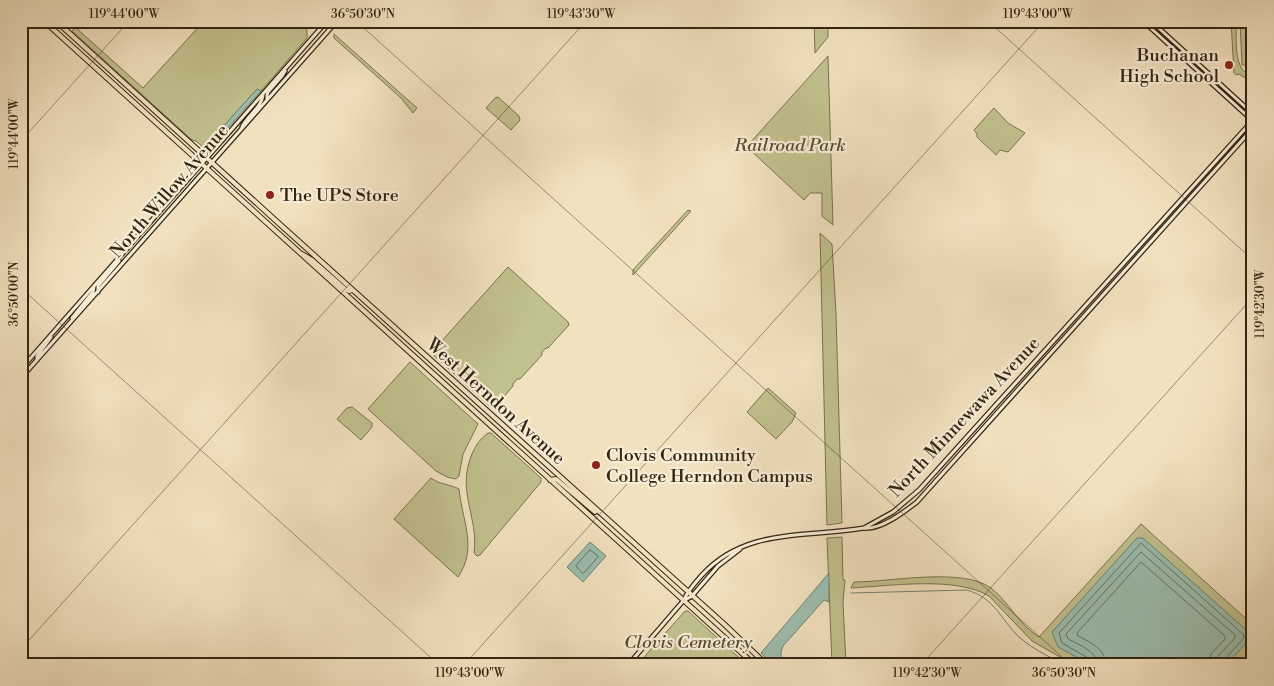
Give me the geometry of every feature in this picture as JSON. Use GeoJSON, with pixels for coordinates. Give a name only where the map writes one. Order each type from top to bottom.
{"type":"FeatureCollection","features":[{"type":"Feature","properties":{"kind":"main road","name":"West Herndon Avenue"},"geometry":{"type":"LineString","coordinates":[[44,21],[203,167],[756,665]]}},
{"type":"Feature","properties":{"kind":"main road","name":"West Herndon Avenue"},"geometry":{"type":"LineString","coordinates":[[56,21],[352,290],[688,591],[767,665]]}},
{"type":"Feature","properties":{"kind":"main road","name":"North Willow Avenue"},"geometry":{"type":"LineString","coordinates":[[21,378],[98,292],[203,167],[206,158],[327,21]]}},
{"type":"Feature","properties":{"kind":"main road","name":"North Willow Avenue"},"geometry":{"type":"LineString","coordinates":[[21,369],[126,250],[203,167],[212,163],[336,21]]}},
{"type":"Feature","properties":{"kind":"main road"},"geometry":{"type":"LineString","coordinates":[[1143,21],[1252,121]]}},
{"type":"Feature","properties":{"kind":"main road"},"geometry":{"type":"LineString","coordinates":[[1151,21],[1253,114]]}},
{"type":"Feature","properties":{"kind":"main road"},"geometry":{"type":"LineString","coordinates":[[267,100],[267,95],[288,66]]}},
{"type":"Feature","properties":{"kind":"main road"},"geometry":{"type":"LineString","coordinates":[[241,129],[262,100],[263,94]]}},
{"type":"Feature","properties":{"kind":"main road","name":"North Minnewawa Avenue"},"geometry":{"type":"LineString","coordinates":[[864,528],[893,512],[919,490],[1252,121]]}},
{"type":"Feature","properties":{"kind":"main road","name":"North Minnewawa Avenue"},"geometry":{"type":"LineString","coordinates":[[864,528],[871,529],[894,518],[917,502],[1253,128]]}},
{"type":"Feature","properties":{"kind":"main road"},"geometry":{"type":"LineString","coordinates":[[98,292],[100,284],[126,250]]}},
{"type":"Feature","properties":{"kind":"main road"},"geometry":{"type":"LineString","coordinates":[[296,251],[312,260],[345,289],[352,290]]}},
{"type":"Feature","properties":{"kind":"main road"},"geometry":{"type":"LineString","coordinates":[[66,326],[94,290],[94,286]]}},
{"type":"Feature","properties":{"kind":"main road"},"geometry":{"type":"LineString","coordinates":[[37,360],[37,356],[48,344],[55,330]]}},
{"type":"Feature","properties":{"kind":"main road"},"geometry":{"type":"LineString","coordinates":[[550,480],[556,479],[588,508],[608,520]]}},
{"type":"Feature","properties":{"kind":"main road"},"geometry":{"type":"LineString","coordinates":[[628,665],[684,600],[688,591],[714,563],[729,552],[774,537],[864,528]]}},
{"type":"Feature","properties":{"kind":"main road"},"geometry":{"type":"LineString","coordinates":[[684,600],[692,596],[718,566],[740,549]]}},
{"type":"Feature","properties":{"kind":"green space"},"geometry":{"type":"Polygon","coordinates":[[[204,21],[297,21],[307,30],[307,38],[261,91],[257,89],[204,148],[192,140],[72,31],[75,27],[143,88],[204,21]]]}},
{"type":"Feature","properties":{"kind":"green space"},"geometry":{"type":"Polygon","coordinates":[[[814,21],[828,21],[828,37],[815,53],[814,21]]]}},
{"type":"Feature","properties":{"kind":"green space"},"geometry":{"type":"Polygon","coordinates":[[[1231,21],[1236,21],[1236,45],[1239,61],[1246,73],[1253,76],[1253,80],[1234,73],[1231,21]]]}},
{"type":"Feature","properties":{"kind":"green space"},"geometry":{"type":"Polygon","coordinates":[[[1240,21],[1253,21],[1253,65],[1242,65],[1240,21]]]}},
{"type":"Feature","properties":{"kind":"green space"},"geometry":{"type":"Polygon","coordinates":[[[334,34],[417,108],[413,113],[401,98],[334,38],[334,34]]]}},
{"type":"Feature","properties":{"kind":"green space","name":"Railroad Park"},"geometry":{"type":"Polygon","coordinates":[[[828,56],[833,225],[822,216],[822,193],[810,193],[804,200],[749,149],[749,144],[828,56]]]}},
{"type":"Feature","properties":{"kind":"green space"},"geometry":{"type":"Polygon","coordinates":[[[498,97],[519,116],[520,120],[511,130],[486,108],[498,97]]]}},
{"type":"Feature","properties":{"kind":"green space"},"geometry":{"type":"Polygon","coordinates":[[[994,108],[1008,123],[1025,133],[1008,152],[1000,150],[996,155],[977,137],[974,130],[994,108]]]}},
{"type":"Feature","properties":{"kind":"green space"},"geometry":{"type":"Polygon","coordinates":[[[688,210],[691,211],[633,275],[633,270],[688,210]]]}},
{"type":"Feature","properties":{"kind":"green space"},"geometry":{"type":"Polygon","coordinates":[[[820,233],[832,244],[836,313],[842,523],[827,525],[820,233]]]}},
{"type":"Feature","properties":{"kind":"green space"},"geometry":{"type":"Polygon","coordinates":[[[508,267],[569,325],[492,408],[431,353],[508,267]]]}},
{"type":"Feature","properties":{"kind":"green space"},"geometry":{"type":"Polygon","coordinates":[[[410,362],[478,424],[463,454],[459,476],[456,479],[436,471],[368,409],[410,362]]]}},
{"type":"Feature","properties":{"kind":"green space"},"geometry":{"type":"Polygon","coordinates":[[[768,388],[796,413],[792,422],[776,439],[747,412],[768,388]]]}},
{"type":"Feature","properties":{"kind":"green space"},"geometry":{"type":"Polygon","coordinates":[[[352,407],[372,423],[372,427],[361,440],[337,419],[347,408],[352,407]]]}},
{"type":"Feature","properties":{"kind":"green space"},"geometry":{"type":"Polygon","coordinates":[[[488,433],[491,433],[541,478],[541,482],[480,555],[477,556],[474,553],[474,528],[466,480],[472,454],[478,442],[488,433]]]}},
{"type":"Feature","properties":{"kind":"green space"},"geometry":{"type":"Polygon","coordinates":[[[431,478],[459,489],[468,545],[464,566],[458,577],[394,519],[431,478]]]}},
{"type":"Feature","properties":{"kind":"green space"},"geometry":{"type":"Polygon","coordinates":[[[1141,524],[1253,625],[1253,665],[1074,665],[1032,641],[989,596],[975,590],[941,584],[903,584],[851,588],[854,582],[925,577],[962,578],[978,582],[991,588],[1026,626],[1039,637],[1141,524]]]}},
{"type":"Feature","properties":{"kind":"green space"},"geometry":{"type":"Polygon","coordinates":[[[842,537],[843,580],[845,580],[843,602],[846,665],[832,665],[827,538],[842,537]]]}},
{"type":"Feature","properties":{"kind":"green space","name":"Clovis Cemetery"},"geometry":{"type":"Polygon","coordinates":[[[685,611],[688,611],[747,665],[637,665],[685,611]]]}},
{"type":"Feature","properties":{"kind":"water"},"geometry":{"type":"Polygon","coordinates":[[[257,89],[261,91],[209,149],[204,148],[257,89]]]}},
{"type":"Feature","properties":{"kind":"water"},"geometry":{"type":"Polygon","coordinates":[[[1137,538],[1143,538],[1253,636],[1226,665],[1091,665],[1058,647],[1052,632],[1137,538]]]}},
{"type":"Feature","properties":{"kind":"water"},"geometry":{"type":"Polygon","coordinates":[[[590,542],[606,556],[583,582],[567,567],[590,542]]]}},
{"type":"Feature","properties":{"kind":"water"},"geometry":{"type":"Polygon","coordinates":[[[829,573],[829,602],[824,600],[783,646],[781,665],[772,664],[761,653],[829,573]]]}},
{"type":"Feature","properties":{"kind":"waterway"},"geometry":{"type":"LineString","coordinates":[[851,593],[967,590],[976,593],[989,602],[1026,643],[1065,665]]}},
{"type":"Feature","properties":{"kind":"place","name":"Buchanan High School"},"geometry":{"type":"Point","coordinates":[1229,65]}},
{"type":"Feature","properties":{"kind":"place","name":"The UPS Store"},"geometry":{"type":"Point","coordinates":[270,195]}},
{"type":"Feature","properties":{"kind":"place","name":"Clovis Community College Herndon Campus"},"geometry":{"type":"Point","coordinates":[596,465]}}]}
